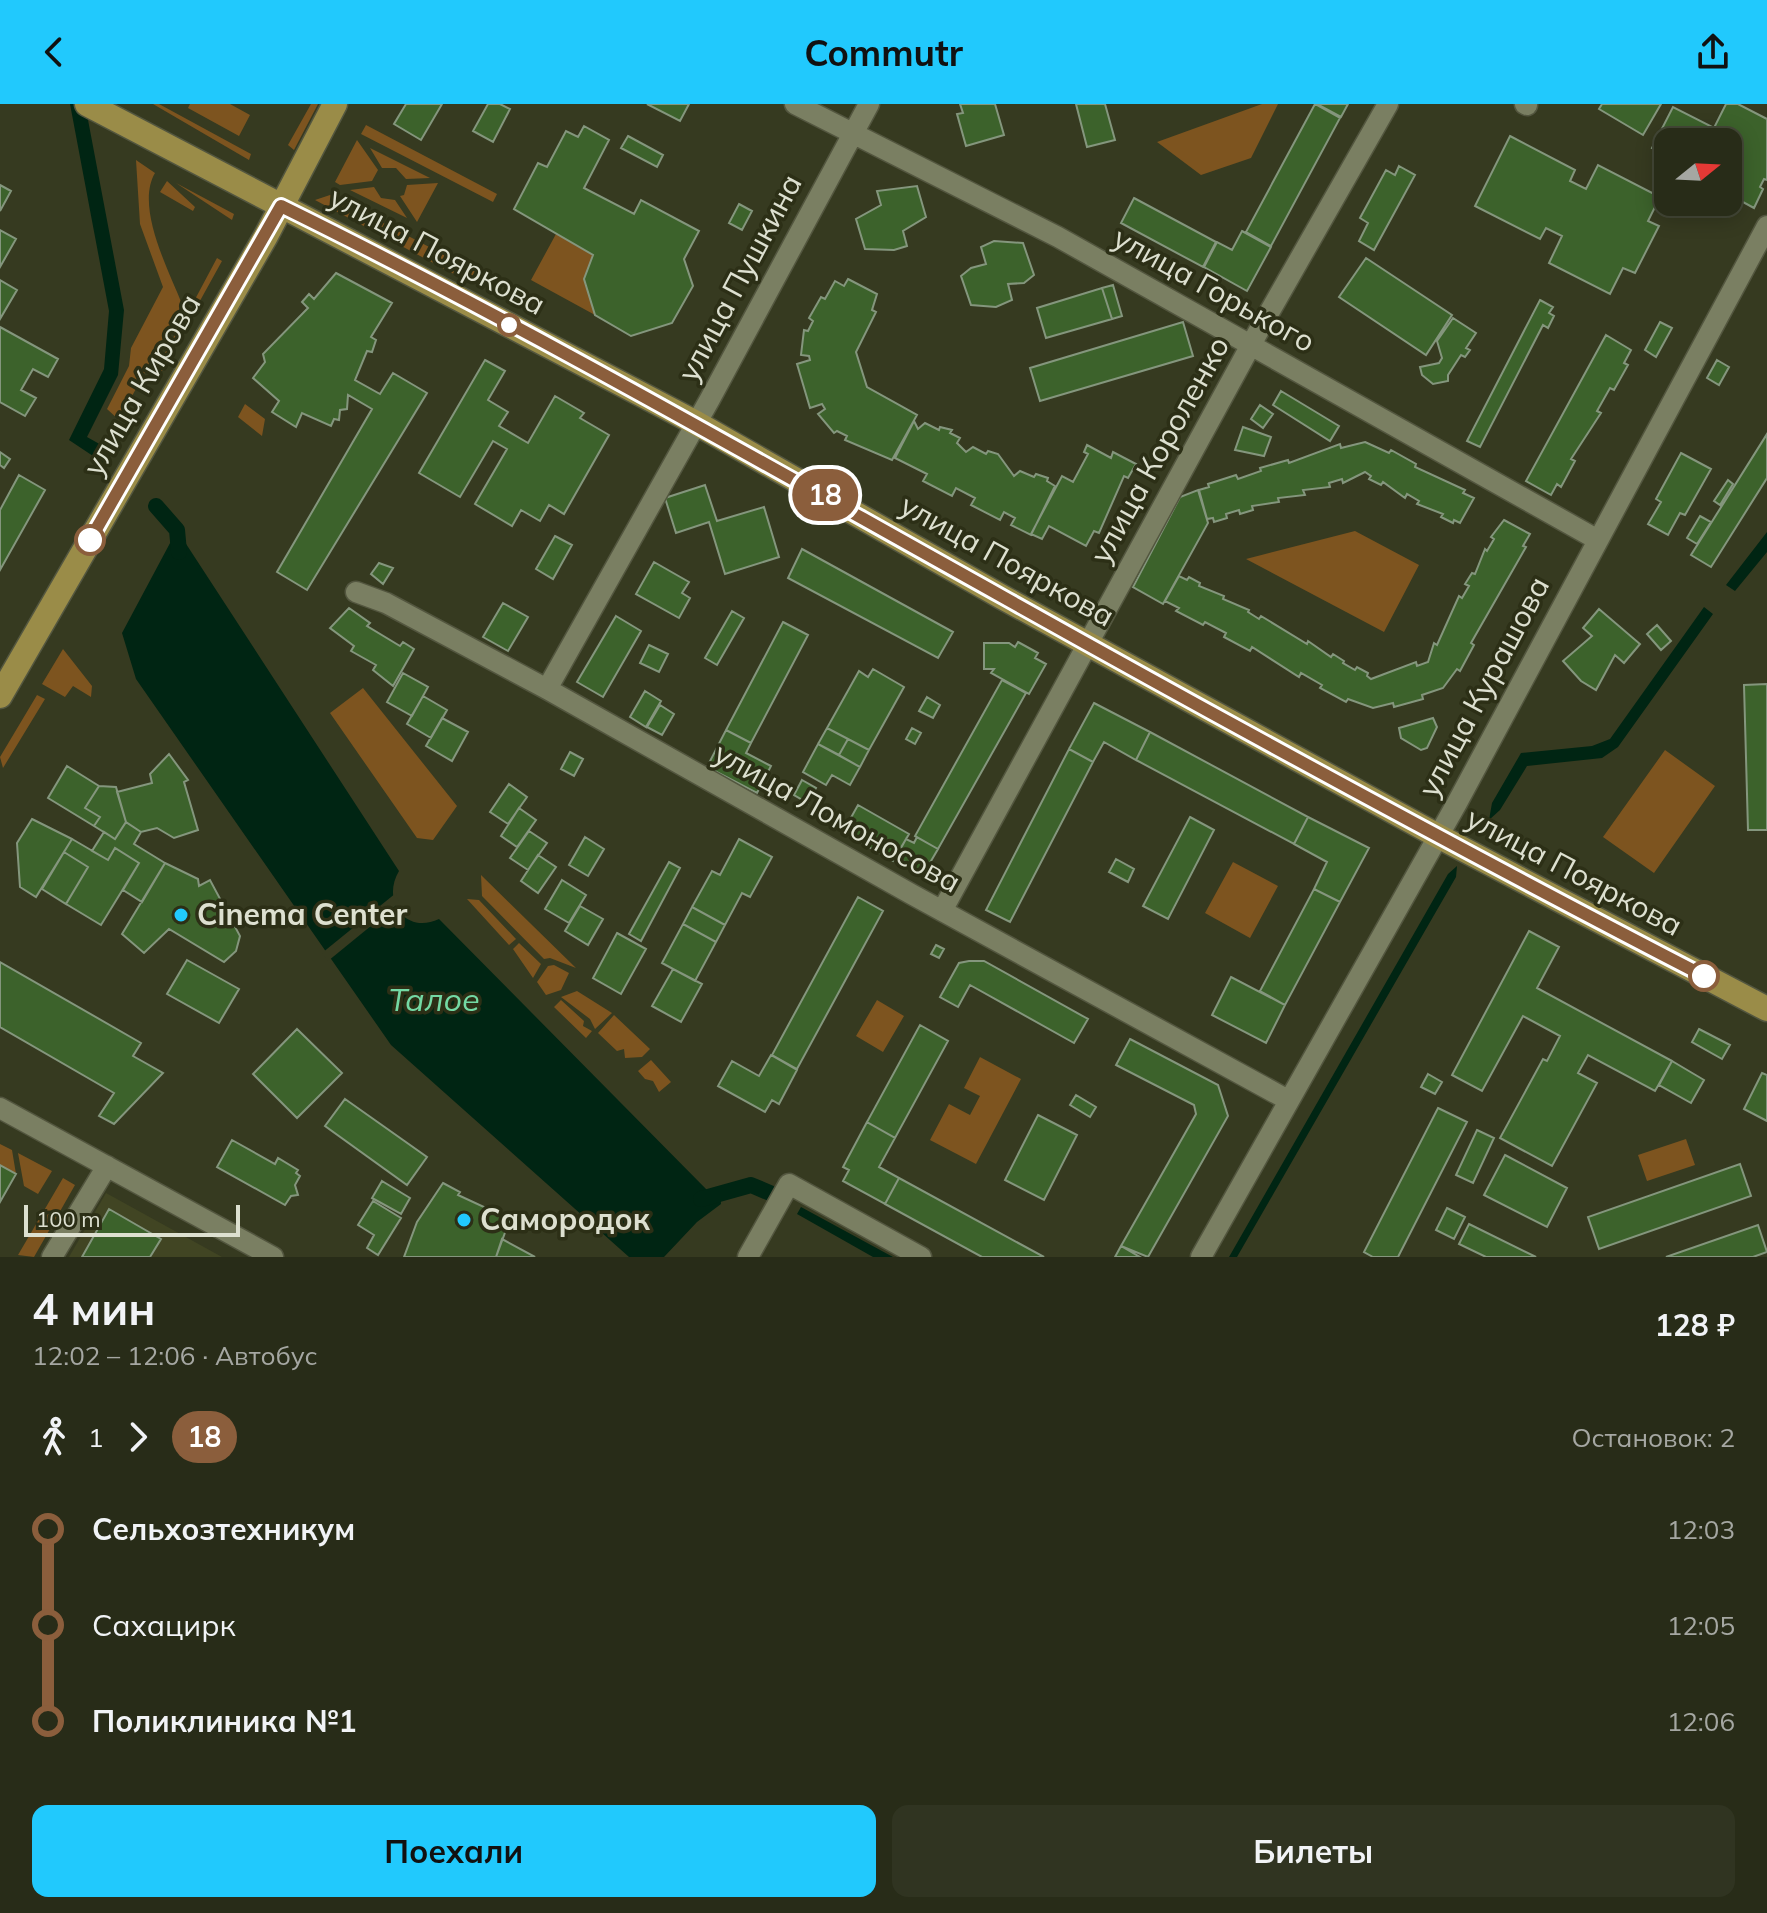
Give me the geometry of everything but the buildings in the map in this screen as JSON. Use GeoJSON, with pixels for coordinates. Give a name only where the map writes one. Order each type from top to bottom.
{"type":"FeatureCollection","features":[{"type":"Feature","properties":{"kind":"main road","name":"улица Пояркова"},"geometry":{"type":"LineString","coordinates":[[87,104],[696,423],[1438,836],[1767,1009]]}},
{"type":"Feature","properties":{"kind":"main road","name":"улица Кирова"},"geometry":{"type":"LineString","coordinates":[[0,696],[281,206],[335,104]]}},
{"type":"Feature","properties":{"kind":"street","name":"улица Горького"},"geometry":{"type":"LineString","coordinates":[[795,104],[1058,237],[1598,540]]}},
{"type":"Feature","properties":{"kind":"street","name":"улица Пушкина"},"geometry":{"type":"LineString","coordinates":[[547,689],[869,104]]}},
{"type":"Feature","properties":{"kind":"street","name":"улица Короленко"},"geometry":{"type":"LineString","coordinates":[[942,911],[1252,344],[1388,104]]}},
{"type":"Feature","properties":{"kind":"street","name":"улица Курашова"},"geometry":{"type":"LineString","coordinates":[[1201,1257],[1438,836],[1767,226]]}},
{"type":"Feature","properties":{"kind":"street","name":"улица Ломоносова"},"geometry":{"type":"LineString","coordinates":[[356,592],[386,603],[547,689],[942,911],[1288,1100]]}},
{"type":"Feature","properties":{"kind":"street"},"geometry":{"type":"LineString","coordinates":[[0,1108],[273,1257]]}},
{"type":"Feature","properties":{"kind":"street"},"geometry":{"type":"LineString","coordinates":[[52,1257],[107,1166]]}},
{"type":"Feature","properties":{"kind":"street"},"geometry":{"type":"LineString","coordinates":[[748,1257],[789,1184],[921,1257]]}},
{"type":"Feature","properties":{"kind":"shaded area"},"geometry":{"type":"Polygon","coordinates":[[[153,104],[159,104],[251,154],[249,160],[153,104]]]}},
{"type":"Feature","properties":{"kind":"shaded area"},"geometry":{"type":"Polygon","coordinates":[[[190,104],[230,104],[250,115],[239,136],[188,108],[190,104]]]}},
{"type":"Feature","properties":{"kind":"shaded area"},"geometry":{"type":"Polygon","coordinates":[[[311,104],[318,104],[294,150],[288,145],[311,104]]]}},
{"type":"Feature","properties":{"kind":"shaded area"},"geometry":{"type":"Polygon","coordinates":[[[1262,104],[1278,104],[1251,158],[1201,175],[1157,142],[1262,104]]]}},
{"type":"Feature","properties":{"kind":"shaded area"},"geometry":{"type":"Polygon","coordinates":[[[366,125],[497,194],[493,202],[361,134],[366,125]]]}},
{"type":"Feature","properties":{"kind":"shaded area"},"geometry":{"type":"Polygon","coordinates":[[[357,140],[378,170],[372,181],[340,185],[335,182],[357,140]]]}},
{"type":"Feature","properties":{"kind":"shaded area"},"geometry":{"type":"Polygon","coordinates":[[[370,148],[430,178],[406,179],[396,168],[382,168],[370,148]]]}},
{"type":"Feature","properties":{"kind":"shaded area"},"geometry":{"type":"Polygon","coordinates":[[[136,160],[155,173],[150,187],[151,221],[182,304],[119,420],[107,409],[129,366],[131,348],[163,287],[140,224],[136,160]]]}},
{"type":"Feature","properties":{"kind":"shaded area"},"geometry":{"type":"Polygon","coordinates":[[[167,181],[195,207],[193,211],[160,192],[167,181]]]}},
{"type":"Feature","properties":{"kind":"shaded area"},"geometry":{"type":"Polygon","coordinates":[[[176,183],[234,214],[232,220],[176,183]]]}},
{"type":"Feature","properties":{"kind":"shaded area"},"geometry":{"type":"Polygon","coordinates":[[[438,183],[417,222],[400,196],[404,195],[407,185],[438,183]]]}},
{"type":"Feature","properties":{"kind":"shaded area"},"geometry":{"type":"Polygon","coordinates":[[[374,187],[381,198],[395,200],[407,218],[350,190],[374,187]]]}},
{"type":"Feature","properties":{"kind":"shaded area"},"geometry":{"type":"Polygon","coordinates":[[[330,195],[475,271],[469,282],[315,200],[330,195]]]}},
{"type":"Feature","properties":{"kind":"shaded area"},"geometry":{"type":"Polygon","coordinates":[[[556,234],[593,255],[584,279],[595,315],[531,280],[556,234]]]}},
{"type":"Feature","properties":{"kind":"shaded area"},"geometry":{"type":"Polygon","coordinates":[[[217,258],[222,261],[196,308],[192,305],[217,258]]]}},
{"type":"Feature","properties":{"kind":"shaded area"},"geometry":{"type":"Polygon","coordinates":[[[187,312],[192,315],[155,384],[149,383],[187,312]]]}},
{"type":"Feature","properties":{"kind":"shaded area"},"geometry":{"type":"Polygon","coordinates":[[[245,404],[265,419],[262,436],[238,417],[245,404]]]}},
{"type":"Feature","properties":{"kind":"shaded area"},"geometry":{"type":"Polygon","coordinates":[[[1355,531],[1419,565],[1384,632],[1246,559],[1355,531]]]}},
{"type":"Feature","properties":{"kind":"shaded area"},"geometry":{"type":"Polygon","coordinates":[[[63,649],[92,686],[91,697],[73,686],[65,697],[42,684],[63,649]]]}},
{"type":"Feature","properties":{"kind":"shaded area"},"geometry":{"type":"Polygon","coordinates":[[[363,688],[457,806],[433,840],[417,838],[330,713],[363,688]]]}},
{"type":"Feature","properties":{"kind":"shaded area"},"geometry":{"type":"Polygon","coordinates":[[[37,695],[45,699],[3,768],[0,757],[37,695]]]}},
{"type":"Feature","properties":{"kind":"shaded area"},"geometry":{"type":"Polygon","coordinates":[[[1665,750],[1715,786],[1654,873],[1603,837],[1665,750]]]}},
{"type":"Feature","properties":{"kind":"shaded area"},"geometry":{"type":"Polygon","coordinates":[[[1233,862],[1278,886],[1250,938],[1205,913],[1233,862]]]}},
{"type":"Feature","properties":{"kind":"shaded area"},"geometry":{"type":"Polygon","coordinates":[[[481,875],[576,968],[550,958],[544,959],[482,896],[481,875]]]}},
{"type":"Feature","properties":{"kind":"shaded area"},"geometry":{"type":"Polygon","coordinates":[[[467,899],[479,900],[516,939],[509,945],[467,899]]]}},
{"type":"Feature","properties":{"kind":"shaded area"},"geometry":{"type":"Polygon","coordinates":[[[519,943],[541,964],[533,978],[513,949],[519,943]]]}},
{"type":"Feature","properties":{"kind":"shaded area"},"geometry":{"type":"Polygon","coordinates":[[[554,965],[569,973],[561,990],[546,995],[537,982],[548,966],[554,965]]]}},
{"type":"Feature","properties":{"kind":"shaded area"},"geometry":{"type":"Polygon","coordinates":[[[577,991],[612,1013],[595,1029],[590,1019],[561,997],[577,991]]]}},
{"type":"Feature","properties":{"kind":"shaded area"},"geometry":{"type":"Polygon","coordinates":[[[561,1000],[584,1021],[583,1026],[592,1031],[586,1038],[554,1007],[561,1000]]]}},
{"type":"Feature","properties":{"kind":"shaded area"},"geometry":{"type":"Polygon","coordinates":[[[877,1000],[904,1016],[883,1052],[856,1036],[877,1000]]]}},
{"type":"Feature","properties":{"kind":"shaded area"},"geometry":{"type":"Polygon","coordinates":[[[614,1015],[650,1049],[642,1057],[625,1058],[624,1049],[617,1051],[598,1033],[614,1015]]]}},
{"type":"Feature","properties":{"kind":"shaded area"},"geometry":{"type":"Polygon","coordinates":[[[980,1057],[1021,1079],[976,1164],[930,1140],[949,1104],[970,1115],[980,1096],[964,1088],[980,1057]]]}},
{"type":"Feature","properties":{"kind":"shaded area"},"geometry":{"type":"Polygon","coordinates":[[[651,1060],[671,1082],[659,1092],[653,1081],[645,1079],[638,1071],[651,1060]]]}},
{"type":"Feature","properties":{"kind":"shaded area"},"geometry":{"type":"Polygon","coordinates":[[[1686,1139],[1695,1165],[1647,1181],[1638,1155],[1686,1139]]]}},
{"type":"Feature","properties":{"kind":"shaded area"},"geometry":{"type":"Polygon","coordinates":[[[0,1144],[12,1150],[16,1174],[0,1165],[0,1144]]]}},
{"type":"Feature","properties":{"kind":"shaded area"},"geometry":{"type":"Polygon","coordinates":[[[18,1153],[52,1171],[38,1194],[24,1186],[18,1153]]]}},
{"type":"Feature","properties":{"kind":"shaded area"},"geometry":{"type":"Polygon","coordinates":[[[63,1178],[75,1185],[34,1257],[18,1255],[63,1178]]]}},
{"type":"Feature","properties":{"kind":"shaded area"},"geometry":{"type":"Polygon","coordinates":[[[106,1193],[222,1257],[69,1257],[106,1193]]]}},
{"type":"Feature","properties":{"kind":"water"},"geometry":{"type":"Polygon","coordinates":[[[70,104],[85,104],[124,310],[118,375],[87,437],[112,451],[105,464],[69,440],[104,369],[109,311],[70,104]]]}},
{"type":"Feature","properties":{"kind":"water","name":"Талое"},"geometry":{"type":"Polygon","coordinates":[[[177,530],[399,871],[393,893],[400,912],[416,922],[427,923],[439,919],[708,1191],[720,1190],[721,1204],[697,1222],[664,1257],[629,1257],[391,1045],[136,679],[122,633],[177,530]]]}},
{"type":"Feature","properties":{"kind":"water"},"geometry":{"type":"Polygon","coordinates":[[[1767,532],[1767,552],[1735,591],[1726,585],[1767,532]]]}},
{"type":"Feature","properties":{"kind":"water"},"geometry":{"type":"Polygon","coordinates":[[[1704,607],[1713,614],[1618,747],[1602,758],[1527,766],[1500,810],[1489,820],[1492,803],[1521,753],[1592,746],[1610,739],[1704,607]]]}},
{"type":"Feature","properties":{"kind":"water"},"geometry":{"type":"Polygon","coordinates":[[[1457,866],[1456,877],[1237,1257],[1229,1257],[1448,874],[1457,866]]]}},
{"type":"Feature","properties":{"kind":"water"},"geometry":{"type":"Polygon","coordinates":[[[801,1207],[893,1257],[873,1257],[797,1214],[801,1207]]]}},
{"type":"Feature","properties":{"kind":"pier"},"geometry":{"type":"Polygon","coordinates":[[[396,893],[399,903],[328,961],[322,953],[396,893]]]}},
{"type":"Feature","properties":{"kind":"waterway"},"geometry":{"type":"LineString","coordinates":[[156,506],[177,530],[179,552]]}},
{"type":"Feature","properties":{"kind":"waterway"},"geometry":{"type":"LineString","coordinates":[[701,1199],[751,1185],[770,1193]]}},
{"type":"Feature","properties":{"kind":"bus line","name":"18"},"geometry":{"type":"LineString","coordinates":[[90,540],[281,206],[696,423],[1002,597],[1339,782],[1704,976]]}},
{"type":"Feature","properties":{"kind":"place","name":"Cinema Center"},"geometry":{"type":"Point","coordinates":[181,915]}},
{"type":"Feature","properties":{"kind":"place","name":"Самородок"},"geometry":{"type":"Point","coordinates":[464,1220]}}]}
